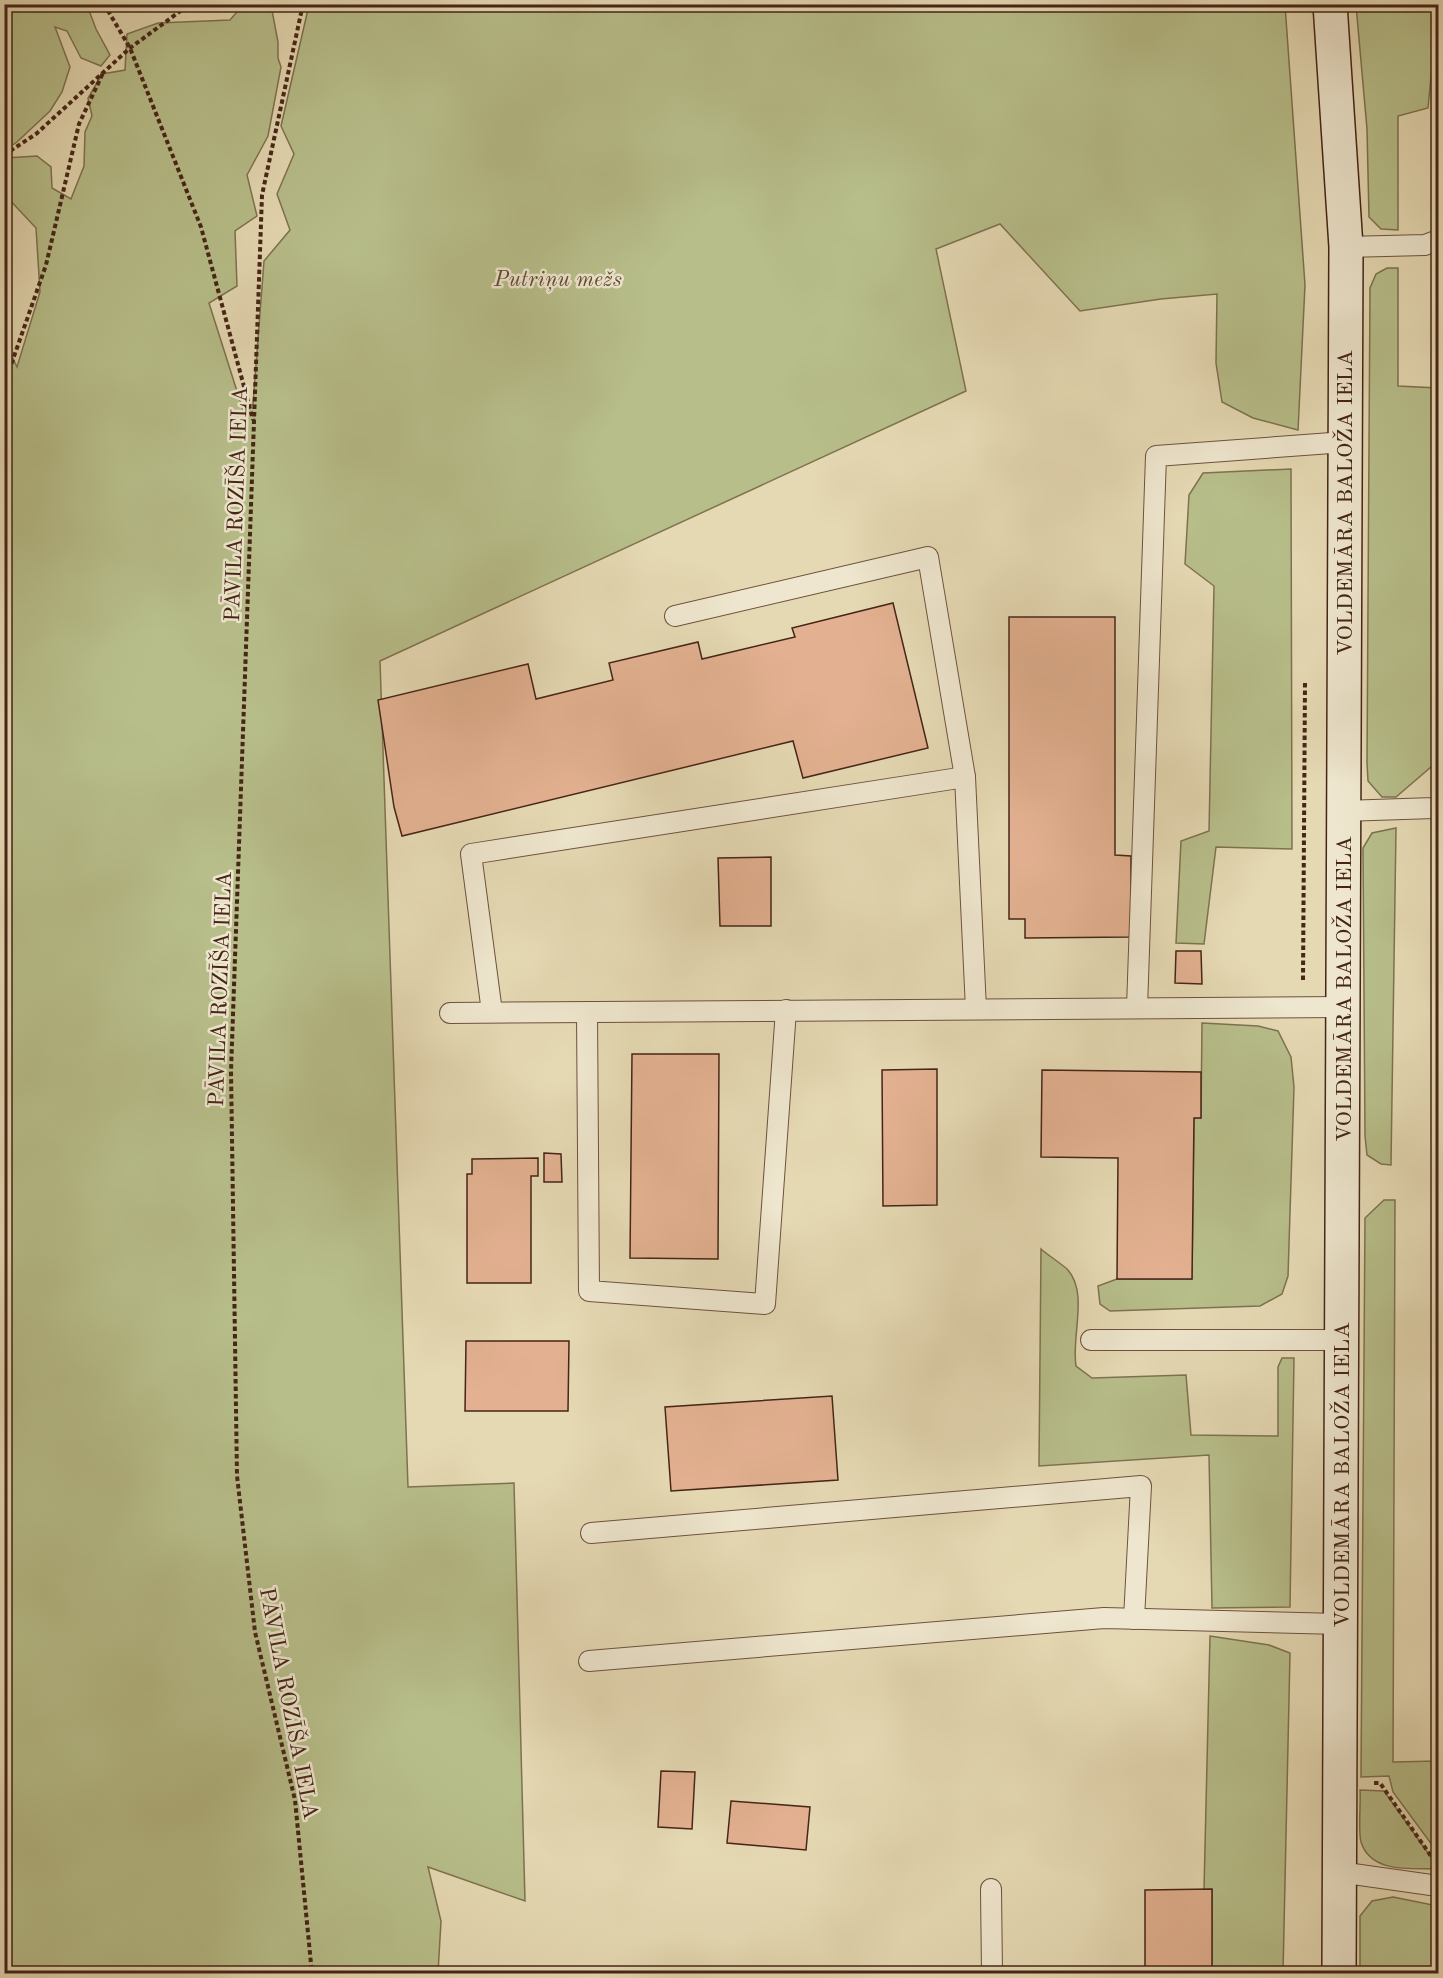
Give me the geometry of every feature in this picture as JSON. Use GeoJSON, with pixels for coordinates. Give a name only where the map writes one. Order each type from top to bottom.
{"type":"FeatureCollection","features":[{"type":"Feature","properties":{"kind":"main road","name":"VOLDEMĀRA BALOŽA IELA"},"geometry":{"type":"LineString","coordinates":[[1330,4],[1346,247],[1339,1974]]}},
{"type":"Feature","properties":{"kind":"lane"},"geometry":{"type":"LineString","coordinates":[[1346,247],[1425,244],[1438,240]]}},
{"type":"Feature","properties":{"kind":"lane"},"geometry":{"type":"LineString","coordinates":[[1137,1008],[1156,456],[1345,442]]}},
{"type":"Feature","properties":{"kind":"lane"},"geometry":{"type":"LineString","coordinates":[[675,616],[928,557],[964,777],[976,1009]]}},
{"type":"Feature","properties":{"kind":"lane"},"geometry":{"type":"LineString","coordinates":[[492,1012],[471,854],[964,777]]}},
{"type":"Feature","properties":{"kind":"lane"},"geometry":{"type":"LineString","coordinates":[[1343,811],[1434,808],[1438,805]]}},
{"type":"Feature","properties":{"kind":"lane"},"geometry":{"type":"LineString","coordinates":[[450,1013],[1342,1006]]}},
{"type":"Feature","properties":{"kind":"lane"},"geometry":{"type":"LineString","coordinates":[[587,1012],[589,1291],[765,1304],[786,1010]]}},
{"type":"Feature","properties":{"kind":"lane"},"geometry":{"type":"LineString","coordinates":[[1091,1340],[1341,1340]]}},
{"type":"Feature","properties":{"kind":"lane"},"geometry":{"type":"LineString","coordinates":[[591,1533],[1141,1486],[1134,1619]]}},
{"type":"Feature","properties":{"kind":"lane"},"geometry":{"type":"LineString","coordinates":[[589,1661],[1104,1618],[1340,1624]]}},
{"type":"Feature","properties":{"kind":"lane"},"geometry":{"type":"LineString","coordinates":[[1340,1872],[1438,1886]]}},
{"type":"Feature","properties":{"kind":"lane"},"geometry":{"type":"LineString","coordinates":[[991,1889],[992,1974]]}},
{"type":"Feature","properties":{"kind":"path"},"geometry":{"type":"LineString","coordinates":[[104,4],[130,48],[201,227],[254,425]]}},
{"type":"Feature","properties":{"kind":"path"},"geometry":{"type":"LineString","coordinates":[[4,155],[36,134],[130,48],[190,4]]}},
{"type":"Feature","properties":{"kind":"path","name":"PĀVILA ROZĪŠA IELA"},"geometry":{"type":"LineString","coordinates":[[303,4],[262,195],[231,1071],[237,1476],[255,1632],[295,1800],[312,1974]]}},
{"type":"Feature","properties":{"kind":"path"},"geometry":{"type":"LineString","coordinates":[[4,385],[46,265],[79,124],[103,73]]}},
{"type":"Feature","properties":{"kind":"path"},"geometry":{"type":"LineString","coordinates":[[1303,969],[1306,676]]}},
{"type":"Feature","properties":{"kind":"path"},"geometry":{"type":"LineString","coordinates":[[1380,1783],[1432,1857]]}},
{"type":"Feature","properties":{"kind":"green space"},"geometry":{"type":"Polygon","coordinates":[[[4,5],[87,5],[96,29],[110,55],[101,66],[81,58],[67,31],[55,27],[70,67],[62,92],[50,111],[17,142],[5,150],[4,5]]]}},
{"type":"Feature","properties":{"kind":"green space","name":"Putriņu mežs"},"geometry":{"type":"Polygon","coordinates":[[[243,5],[271,5],[281,67],[268,136],[247,175],[257,216],[235,231],[237,286],[209,303],[243,410],[253,404],[264,261],[290,230],[277,194],[294,154],[281,126],[309,5],[1285,5],[1305,285],[1298,430],[1253,418],[1222,402],[1216,363],[1217,294],[1161,299],[1080,311],[1000,224],[936,249],[966,391],[380,661],[408,1487],[514,1483],[525,1901],[428,1867],[441,1921],[438,1973],[5,1973],[4,339],[17,367],[40,292],[36,228],[5,195],[5,158],[37,156],[51,167],[52,188],[71,199],[84,166],[85,132],[92,116],[88,98],[102,74],[125,70],[127,34],[158,23],[230,20],[243,5]]]}},
{"type":"Feature","properties":{"kind":"green space"},"geometry":{"type":"Polygon","coordinates":[[[1356,5],[1438,5],[1428,108],[1398,116],[1398,230],[1381,229],[1369,217],[1367,129],[1356,5]]]}},
{"type":"Feature","properties":{"kind":"green space"},"geometry":{"type":"Polygon","coordinates":[[[1387,268],[1398,268],[1398,386],[1438,388],[1438,609],[1432,651],[1438,653],[1438,761],[1396,797],[1382,797],[1368,781],[1367,763],[1370,288],[1376,274],[1387,268]]]}},
{"type":"Feature","properties":{"kind":"green space"},"geometry":{"type":"Polygon","coordinates":[[[1291,469],[1292,849],[1216,847],[1204,944],[1176,943],[1181,841],[1209,831],[1214,586],[1185,564],[1189,495],[1203,473],[1291,469]]]}},
{"type":"Feature","properties":{"kind":"green space"},"geometry":{"type":"Polygon","coordinates":[[[1396,828],[1391,1165],[1381,1164],[1367,1155],[1365,1136],[1363,848],[1372,833],[1396,828]]]}},
{"type":"Feature","properties":{"kind":"green space"},"geometry":{"type":"Polygon","coordinates":[[[1202,1023],[1258,1026],[1278,1031],[1291,1057],[1294,1087],[1288,1276],[1282,1294],[1260,1306],[1110,1311],[1100,1304],[1098,1286],[1117,1279],[1192,1279],[1194,1118],[1201,1118],[1202,1023]]]}},
{"type":"Feature","properties":{"kind":"green space"},"geometry":{"type":"Polygon","coordinates":[[[1384,1200],[1395,1200],[1393,1762],[1438,1761],[1438,1853],[1393,1792],[1389,1776],[1361,1777],[1365,1218],[1384,1200]]]}},
{"type":"Feature","properties":{"kind":"green space"},"geometry":{"type":"Polygon","coordinates":[[[1041,1249],[1067,1269],[1077,1290],[1076,1366],[1092,1378],[1186,1375],[1191,1435],[1278,1436],[1278,1367],[1282,1358],[1294,1358],[1290,1607],[1212,1608],[1209,1455],[1039,1466],[1041,1249]]]}},
{"type":"Feature","properties":{"kind":"green space"},"geometry":{"type":"Polygon","coordinates":[[[1210,1636],[1269,1645],[1290,1653],[1283,1973],[1212,1973],[1212,1890],[1204,1890],[1210,1636]]]}},
{"type":"Feature","properties":{"kind":"green space"},"geometry":{"type":"Polygon","coordinates":[[[1360,1790],[1384,1791],[1438,1869],[1393,1867],[1374,1860],[1366,1852],[1360,1837],[1360,1790]]]}},
{"type":"Feature","properties":{"kind":"green space"},"geometry":{"type":"Polygon","coordinates":[[[1393,1897],[1438,1906],[1438,1973],[1360,1973],[1360,1916],[1372,1901],[1393,1897]]]}},
{"type":"Feature","properties":{"kind":"building"},"geometry":{"type":"Polygon","coordinates":[[[893,603],[928,748],[803,778],[793,741],[402,836],[394,807],[378,700],[528,664],[536,699],[613,680],[609,663],[698,642],[702,659],[795,637],[792,628],[893,603]]]}},
{"type":"Feature","properties":{"kind":"building"},"geometry":{"type":"Polygon","coordinates":[[[1438,609],[1438,653],[1432,651],[1438,609]]]}},
{"type":"Feature","properties":{"kind":"building"},"geometry":{"type":"Polygon","coordinates":[[[1009,617],[1115,617],[1115,855],[1131,856],[1131,937],[1025,938],[1025,919],[1009,919],[1009,617]]]}},
{"type":"Feature","properties":{"kind":"building"},"geometry":{"type":"Polygon","coordinates":[[[771,857],[771,926],[720,926],[718,858],[771,857]]]}},
{"type":"Feature","properties":{"kind":"building"},"geometry":{"type":"Polygon","coordinates":[[[1176,951],[1201,951],[1202,984],[1175,983],[1176,951]]]}},
{"type":"Feature","properties":{"kind":"building"},"geometry":{"type":"Polygon","coordinates":[[[632,1054],[719,1054],[718,1259],[630,1258],[632,1054]]]}},
{"type":"Feature","properties":{"kind":"building"},"geometry":{"type":"Polygon","coordinates":[[[937,1069],[937,1205],[883,1206],[882,1070],[937,1069]]]}},
{"type":"Feature","properties":{"kind":"building"},"geometry":{"type":"Polygon","coordinates":[[[1042,1070],[1201,1072],[1201,1118],[1194,1118],[1192,1279],[1117,1279],[1118,1158],[1041,1157],[1042,1070]]]}},
{"type":"Feature","properties":{"kind":"building"},"geometry":{"type":"Polygon","coordinates":[[[544,1153],[561,1154],[562,1182],[544,1182],[544,1153]]]}},
{"type":"Feature","properties":{"kind":"building"},"geometry":{"type":"Polygon","coordinates":[[[538,1158],[538,1176],[531,1176],[531,1283],[467,1283],[467,1174],[472,1174],[472,1159],[538,1158]]]}},
{"type":"Feature","properties":{"kind":"building"},"geometry":{"type":"Polygon","coordinates":[[[466,1341],[569,1341],[568,1411],[465,1411],[466,1341]]]}},
{"type":"Feature","properties":{"kind":"building"},"geometry":{"type":"Polygon","coordinates":[[[832,1396],[838,1480],[671,1491],[665,1407],[832,1396]]]}},
{"type":"Feature","properties":{"kind":"building"},"geometry":{"type":"Polygon","coordinates":[[[661,1771],[695,1772],[692,1829],[658,1827],[661,1771]]]}},
{"type":"Feature","properties":{"kind":"building"},"geometry":{"type":"Polygon","coordinates":[[[731,1801],[810,1807],[806,1850],[727,1843],[731,1801]]]}},
{"type":"Feature","properties":{"kind":"building"},"geometry":{"type":"Polygon","coordinates":[[[1212,1889],[1212,1974],[1145,1974],[1145,1890],[1212,1889]]]}}]}
